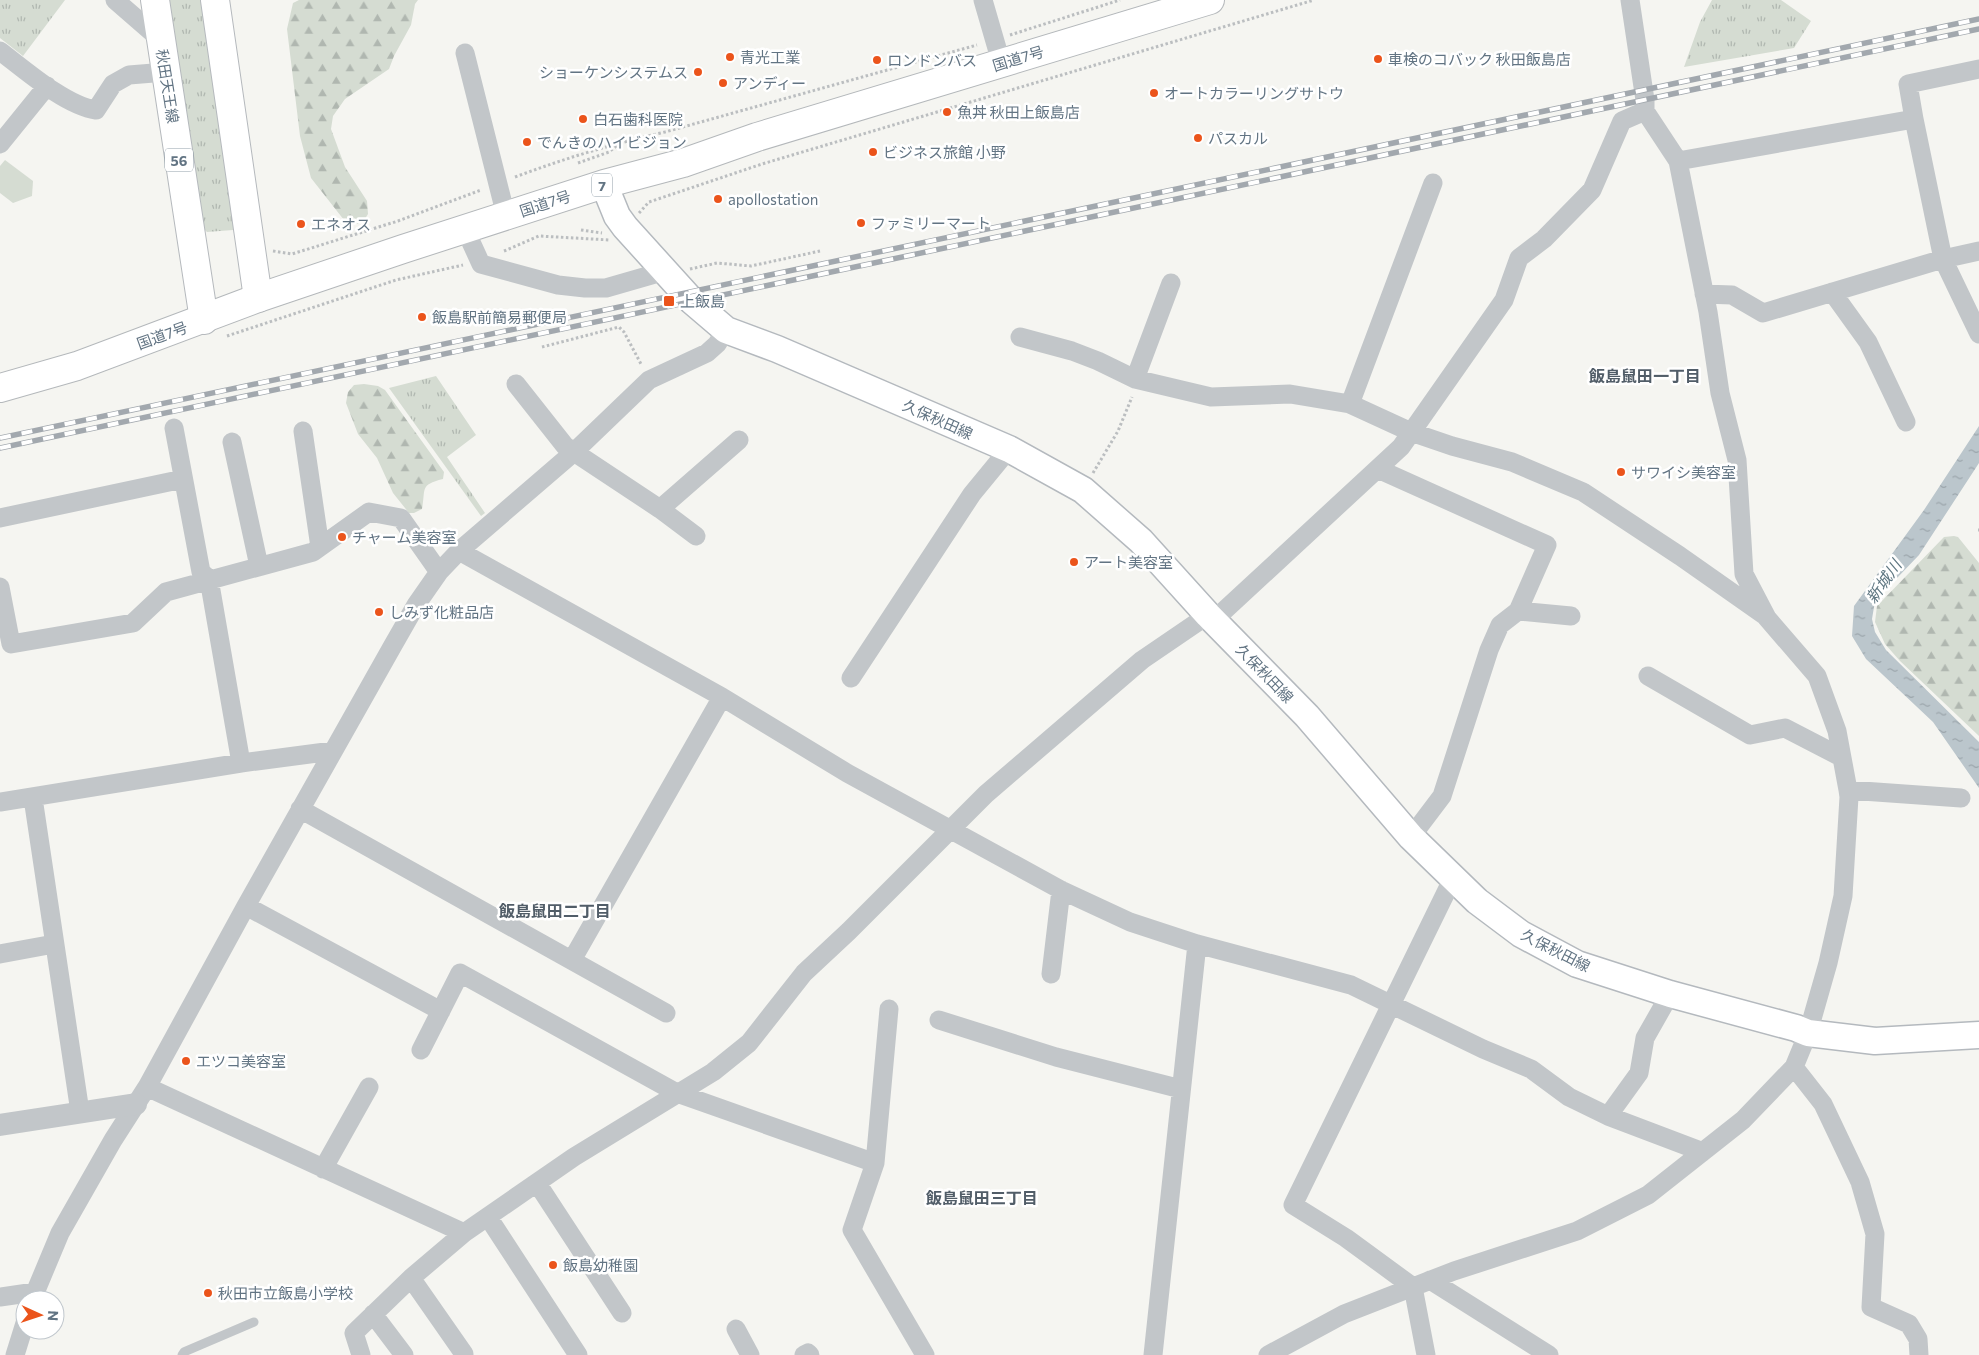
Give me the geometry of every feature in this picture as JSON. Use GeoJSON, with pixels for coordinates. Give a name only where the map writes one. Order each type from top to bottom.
{"type":"FeatureCollection","features":[{"type":"Feature","properties":{"kind":"main road","name":"秋田天王線"},"geometry":{"type":"LineString","coordinates":[[155,0],[211,329]]}},
{"type":"Feature","properties":{"kind":"main road"},"geometry":{"type":"LineString","coordinates":[[215,0],[258,298]]}},
{"type":"Feature","properties":{"kind":"main road","name":"国道7号"},"geometry":{"type":"LineString","coordinates":[[0,388],[211,329],[258,298],[604,184],[682,163],[998,51],[1210,0]]}},
{"type":"Feature","properties":{"kind":"main road","name":"久保秋田線"},"geometry":{"type":"LineString","coordinates":[[604,184],[616,216],[615,230],[666,272],[692,302],[726,330],[786,353],[1008,449],[1083,490],[1141,541],[1211,618],[1307,716],[1410,837],[1477,901],[1521,934],[1577,964],[1670,994],[1796,1028],[1808,1033],[1875,1041],[1979,1036]]}},
{"type":"Feature","properties":{"kind":"street"},"geometry":{"type":"LineString","coordinates":[[115,0],[161,40]]}},
{"type":"Feature","properties":{"kind":"street"},"geometry":{"type":"LineString","coordinates":[[982,0],[998,51]]}},
{"type":"Feature","properties":{"kind":"street"},"geometry":{"type":"LineString","coordinates":[[1268,1355],[1344,1314],[1421,1284],[1577,1231],[1648,1195],[1743,1120],[1794,1067],[1808,1033],[1843,896],[1848,790],[1836,731],[1817,676],[1767,618],[1744,574],[1737,460],[1720,393],[1704,294],[1678,161],[1645,111],[1630,0]]}},
{"type":"Feature","properties":{"kind":"street"},"geometry":{"type":"LineString","coordinates":[[0,51],[47,86],[83,108],[96,110],[112,84],[129,75],[166,72]]}},
{"type":"Feature","properties":{"kind":"street"},"geometry":{"type":"LineString","coordinates":[[465,53],[506,216]]}},
{"type":"Feature","properties":{"kind":"street"},"geometry":{"type":"LineString","coordinates":[[1979,69],[1908,84],[1943,259],[1979,334]]}},
{"type":"Feature","properties":{"kind":"street"},"geometry":{"type":"LineString","coordinates":[[0,144],[47,86]]}},
{"type":"Feature","properties":{"kind":"street"},"geometry":{"type":"LineString","coordinates":[[361,1355],[354,1333],[412,1278],[464,1234],[574,1157],[713,1072],[749,1043],[804,973],[849,931],[986,794],[1142,660],[1211,618],[1401,447],[1504,300],[1519,258],[1544,239],[1592,190],[1622,121],[1645,111]]}},
{"type":"Feature","properties":{"kind":"street"},"geometry":{"type":"LineString","coordinates":[[1678,161],[1914,119]]}},
{"type":"Feature","properties":{"kind":"street"},"geometry":{"type":"LineString","coordinates":[[1350,404],[1433,183]]}},
{"type":"Feature","properties":{"kind":"street"},"geometry":{"type":"LineString","coordinates":[[465,229],[481,264],[558,285],[606,288],[666,272]]}},
{"type":"Feature","properties":{"kind":"street"},"geometry":{"type":"LineString","coordinates":[[1704,294],[1732,295],[1763,312],[1943,259],[1979,251]]}},
{"type":"Feature","properties":{"kind":"street"},"geometry":{"type":"LineString","coordinates":[[1135,379],[1171,283]]}},
{"type":"Feature","properties":{"kind":"street"},"geometry":{"type":"LineString","coordinates":[[1832,292],[1868,342],[1906,422]]}},
{"type":"Feature","properties":{"kind":"street"},"geometry":{"type":"LineString","coordinates":[[36,1290],[60,1233],[113,1140],[141,1096],[416,605],[439,572],[459,551],[574,452],[649,380],[706,353],[717,344],[726,330]]}},
{"type":"Feature","properties":{"kind":"street"},"geometry":{"type":"LineString","coordinates":[[1020,337],[1072,351],[1135,379],[1211,397],[1290,394],[1350,404],[1411,432],[1452,446],[1512,462],[1583,492],[1680,556],[1767,618]]}},
{"type":"Feature","properties":{"kind":"street"},"geometry":{"type":"LineString","coordinates":[[516,384],[565,446],[660,509],[696,536]]}},
{"type":"Feature","properties":{"kind":"street"},"geometry":{"type":"LineString","coordinates":[[174,428],[201,572],[209,579],[241,763]]}},
{"type":"Feature","properties":{"kind":"street"},"geometry":{"type":"LineString","coordinates":[[303,431],[320,547]]}},
{"type":"Feature","properties":{"kind":"street"},"geometry":{"type":"LineString","coordinates":[[660,509],[739,440]]}},
{"type":"Feature","properties":{"kind":"street"},"geometry":{"type":"LineString","coordinates":[[232,442],[259,566]]}},
{"type":"Feature","properties":{"kind":"street"},"geometry":{"type":"LineString","coordinates":[[851,678],[972,494],[1008,449]]}},
{"type":"Feature","properties":{"kind":"street"},"geometry":{"type":"LineString","coordinates":[[1378,469],[1547,545],[1518,611],[1500,625],[1489,650],[1442,796],[1410,837]]}},
{"type":"Feature","properties":{"kind":"street"},"geometry":{"type":"LineString","coordinates":[[0,518],[183,479]]}},
{"type":"Feature","properties":{"kind":"street"},"geometry":{"type":"LineString","coordinates":[[0,590],[11,644],[133,623],[166,592],[313,552],[370,512],[401,518],[439,572]]}},
{"type":"Feature","properties":{"kind":"street"},"geometry":{"type":"LineString","coordinates":[[459,551],[722,697],[847,773],[1061,890],[1130,922],[1197,944],[1351,984],[1483,1049],[1531,1069],[1569,1097],[1608,1116],[1703,1152]]}},
{"type":"Feature","properties":{"kind":"street"},"geometry":{"type":"LineString","coordinates":[[1518,611],[1571,616]]}},
{"type":"Feature","properties":{"kind":"street"},"geometry":{"type":"LineString","coordinates":[[1648,676],[1750,735],[1785,728],[1842,757]]}},
{"type":"Feature","properties":{"kind":"street"},"geometry":{"type":"LineString","coordinates":[[572,960],[722,697]]}},
{"type":"Feature","properties":{"kind":"street"},"geometry":{"type":"LineString","coordinates":[[0,802],[241,763],[333,751]]}},
{"type":"Feature","properties":{"kind":"street"},"geometry":{"type":"LineString","coordinates":[[1848,790],[1961,798]]}},
{"type":"Feature","properties":{"kind":"street"},"geometry":{"type":"LineString","coordinates":[[33,798],[80,1112]]}},
{"type":"Feature","properties":{"kind":"street"},"geometry":{"type":"LineString","coordinates":[[300,810],[666,1013]]}},
{"type":"Feature","properties":{"kind":"street"},"geometry":{"type":"LineString","coordinates":[[1453,878],[1390,1003],[1294,1205],[1421,1284],[1549,1355]]}},
{"type":"Feature","properties":{"kind":"street"},"geometry":{"type":"LineString","coordinates":[[1051,974],[1061,890]]}},
{"type":"Feature","properties":{"kind":"street"},"geometry":{"type":"LineString","coordinates":[[246,906],[441,1011]]}},
{"type":"Feature","properties":{"kind":"street"},"geometry":{"type":"LineString","coordinates":[[0,954],[54,944]]}},
{"type":"Feature","properties":{"kind":"street"},"geometry":{"type":"LineString","coordinates":[[1153,1355],[1197,944]]}},
{"type":"Feature","properties":{"kind":"street"},"geometry":{"type":"LineString","coordinates":[[421,1050],[460,973],[677,1093],[875,1163]]}},
{"type":"Feature","properties":{"kind":"street"},"geometry":{"type":"LineString","coordinates":[[1608,1116],[1639,1073],[1645,1038],[1670,994]]}},
{"type":"Feature","properties":{"kind":"street"},"geometry":{"type":"LineString","coordinates":[[889,1009],[875,1163],[852,1230],[925,1355]]}},
{"type":"Feature","properties":{"kind":"street"},"geometry":{"type":"LineString","coordinates":[[939,1020],[1056,1057],[1181,1089]]}},
{"type":"Feature","properties":{"kind":"street"},"geometry":{"type":"LineString","coordinates":[[1794,1067],[1823,1104],[1860,1182],[1875,1234],[1871,1307],[1909,1324],[1918,1339],[1919,1355]]}},
{"type":"Feature","properties":{"kind":"street"},"geometry":{"type":"LineString","coordinates":[[323,1169],[368,1087]]}},
{"type":"Feature","properties":{"kind":"street"},"geometry":{"type":"LineString","coordinates":[[0,1125],[80,1112],[141,1096],[323,1169],[464,1234]]}},
{"type":"Feature","properties":{"kind":"street"},"geometry":{"type":"LineString","coordinates":[[537,1183],[622,1313]]}},
{"type":"Feature","properties":{"kind":"street"},"geometry":{"type":"LineString","coordinates":[[488,1217],[578,1355]]}},
{"type":"Feature","properties":{"kind":"street"},"geometry":{"type":"LineString","coordinates":[[412,1278],[464,1354]]}},
{"type":"Feature","properties":{"kind":"street"},"geometry":{"type":"LineString","coordinates":[[1421,1284],[1426,1355]]}},
{"type":"Feature","properties":{"kind":"street"},"geometry":{"type":"LineString","coordinates":[[0,1297],[15,1297]]}},
{"type":"Feature","properties":{"kind":"street"},"geometry":{"type":"LineString","coordinates":[[374,1314],[404,1355]]}},
{"type":"Feature","properties":{"kind":"street"},"geometry":{"type":"LineString","coordinates":[[736,1329],[750,1355]]}},
{"type":"Feature","properties":{"kind":"street"},"geometry":{"type":"LineString","coordinates":[[15,1355],[20,1340]]}},
{"type":"Feature","properties":{"kind":"street"},"geometry":{"type":"LineString","coordinates":[[804,1355],[808,1353],[810,1355]]}},
{"type":"Feature","properties":{"kind":"lane"},"geometry":{"type":"LineString","coordinates":[[182,1355],[184,1352],[254,1322]]}},
{"type":"Feature","properties":{"kind":"path"},"geometry":{"type":"LineString","coordinates":[[269,248],[278,253],[292,254],[398,221],[576,154],[998,51],[1120,0]]}},
{"type":"Feature","properties":{"kind":"path"},"geometry":{"type":"LineString","coordinates":[[581,230],[615,230],[649,202],[762,164],[1314,0]]}},
{"type":"Feature","properties":{"kind":"path"},"geometry":{"type":"LineString","coordinates":[[578,162],[609,152],[621,142]]}},
{"type":"Feature","properties":{"kind":"path"},"geometry":{"type":"LineString","coordinates":[[211,329],[396,280],[480,261],[540,236],[607,241],[614,240],[615,230]]}},
{"type":"Feature","properties":{"kind":"path"},"geometry":{"type":"LineString","coordinates":[[666,272],[717,263],[751,266],[820,251]]}},
{"type":"Feature","properties":{"kind":"path"},"geometry":{"type":"LineString","coordinates":[[542,347],[620,327],[649,380]]}},
{"type":"Feature","properties":{"kind":"path"},"geometry":{"type":"LineString","coordinates":[[1083,490],[1118,431],[1136,387],[1135,379]]}},
{"type":"Feature","properties":{"kind":"green space"},"geometry":{"type":"Polygon","coordinates":[[[0,0],[65,0],[23,56],[0,38],[0,0]]]}},
{"type":"Feature","properties":{"kind":"green space"},"geometry":{"type":"Polygon","coordinates":[[[168,0],[203,0],[234,225],[233,230],[207,232],[201,226],[168,0]]]}},
{"type":"Feature","properties":{"kind":"green space"},"geometry":{"type":"Polygon","coordinates":[[[299,0],[418,0],[415,4],[411,25],[389,69],[345,99],[333,116],[331,129],[345,167],[367,201],[368,214],[363,222],[357,224],[344,220],[311,178],[300,136],[287,29],[293,3],[299,0]]]}},
{"type":"Feature","properties":{"kind":"green space"},"geometry":{"type":"Polygon","coordinates":[[[1712,0],[1781,0],[1811,21],[1794,48],[1684,67],[1700,22],[1712,0]]]}},
{"type":"Feature","properties":{"kind":"green space"},"geometry":{"type":"Polygon","coordinates":[[[5,160],[33,181],[32,196],[13,203],[0,193],[0,166],[5,160]]]}},
{"type":"Feature","properties":{"kind":"green space"},"geometry":{"type":"Polygon","coordinates":[[[436,376],[476,435],[447,457],[485,513],[481,516],[389,388],[436,376]]]}},
{"type":"Feature","properties":{"kind":"green space"},"geometry":{"type":"Polygon","coordinates":[[[354,385],[378,386],[385,390],[444,472],[443,479],[430,483],[427,486],[424,492],[422,509],[414,513],[409,513],[393,493],[377,458],[358,434],[346,403],[348,392],[354,385]]]}},
{"type":"Feature","properties":{"kind":"green space"},"geometry":{"type":"Polygon","coordinates":[[[1944,537],[1958,537],[1979,563],[1979,736],[1900,661],[1885,644],[1875,622],[1877,606],[1944,537]]]}},
{"type":"Feature","properties":{"kind":"water","name":"新城川"},"geometry":{"type":"Polygon","coordinates":[[[1979,426],[1979,463],[1919,555],[1875,601],[1872,619],[1875,632],[1886,650],[1979,742],[1979,788],[1933,722],[1866,659],[1852,636],[1854,606],[1924,510],[1979,426]]]}},
{"type":"Feature","properties":{"kind":"railway"},"geometry":{"type":"LineString","coordinates":[[0,438],[1979,19]]}},
{"type":"Feature","properties":{"kind":"railway"},"geometry":{"type":"LineString","coordinates":[[0,448],[1979,29]]}},
{"type":"Feature","properties":{"kind":"place","name":"青光工業"},"geometry":{"type":"Point","coordinates":[730,57]}},
{"type":"Feature","properties":{"kind":"place","name":"車検のコバック 秋田飯島店"},"geometry":{"type":"Point","coordinates":[1378,59]}},
{"type":"Feature","properties":{"kind":"place","name":"ロンドンバス"},"geometry":{"type":"Point","coordinates":[877,60]}},
{"type":"Feature","properties":{"kind":"place","name":"ショーケンシステムス"},"geometry":{"type":"Point","coordinates":[698,72]}},
{"type":"Feature","properties":{"kind":"place","name":"アンディー"},"geometry":{"type":"Point","coordinates":[723,83]}},
{"type":"Feature","properties":{"kind":"place","name":"オートカラーリングサトウ"},"geometry":{"type":"Point","coordinates":[1154,93]}},
{"type":"Feature","properties":{"kind":"place","name":"魚丼 秋田上飯島店"},"geometry":{"type":"Point","coordinates":[947,112]}},
{"type":"Feature","properties":{"kind":"place","name":"白石歯科医院"},"geometry":{"type":"Point","coordinates":[583,119]}},
{"type":"Feature","properties":{"kind":"place","name":"パスカル"},"geometry":{"type":"Point","coordinates":[1198,138]}},
{"type":"Feature","properties":{"kind":"place","name":"でんきのハイビジョン"},"geometry":{"type":"Point","coordinates":[527,142]}},
{"type":"Feature","properties":{"kind":"place","name":"ビジネス旅館 小野"},"geometry":{"type":"Point","coordinates":[873,152]}},
{"type":"Feature","properties":{"kind":"place","name":"apollostation"},"geometry":{"type":"Point","coordinates":[718,199]}},
{"type":"Feature","properties":{"kind":"place","name":"ファミリーマート"},"geometry":{"type":"Point","coordinates":[861,223]}},
{"type":"Feature","properties":{"kind":"place","name":"エネオス"},"geometry":{"type":"Point","coordinates":[301,224]}},
{"type":"Feature","properties":{"kind":"place","name":"上飯島"},"geometry":{"type":"Point","coordinates":[669,301]}},
{"type":"Feature","properties":{"kind":"place","name":"飯島駅前簡易郵便局"},"geometry":{"type":"Point","coordinates":[422,317]}},
{"type":"Feature","properties":{"kind":"place","name":"サワイシ美容室"},"geometry":{"type":"Point","coordinates":[1621,472]}},
{"type":"Feature","properties":{"kind":"place","name":"チャーム美容室"},"geometry":{"type":"Point","coordinates":[342,537]}},
{"type":"Feature","properties":{"kind":"place","name":"アート美容室"},"geometry":{"type":"Point","coordinates":[1074,562]}},
{"type":"Feature","properties":{"kind":"place","name":"しみず化粧品店"},"geometry":{"type":"Point","coordinates":[379,612]}},
{"type":"Feature","properties":{"kind":"place","name":"エツコ美容室"},"geometry":{"type":"Point","coordinates":[186,1061]}},
{"type":"Feature","properties":{"kind":"place","name":"飯島幼稚園"},"geometry":{"type":"Point","coordinates":[553,1265]}},
{"type":"Feature","properties":{"kind":"place","name":"秋田市立飯島小学校"},"geometry":{"type":"Point","coordinates":[208,1293]}},
{"type":"Feature","properties":{"kind":"district","name":"飯島鼠田一丁目"},"geometry":{"type":"Point","coordinates":[1645,375]}},
{"type":"Feature","properties":{"kind":"district","name":"飯島鼠田二丁目"},"geometry":{"type":"Point","coordinates":[555,910]}},
{"type":"Feature","properties":{"kind":"district","name":"飯島鼠田三丁目"},"geometry":{"type":"Point","coordinates":[982,1197]}}]}
